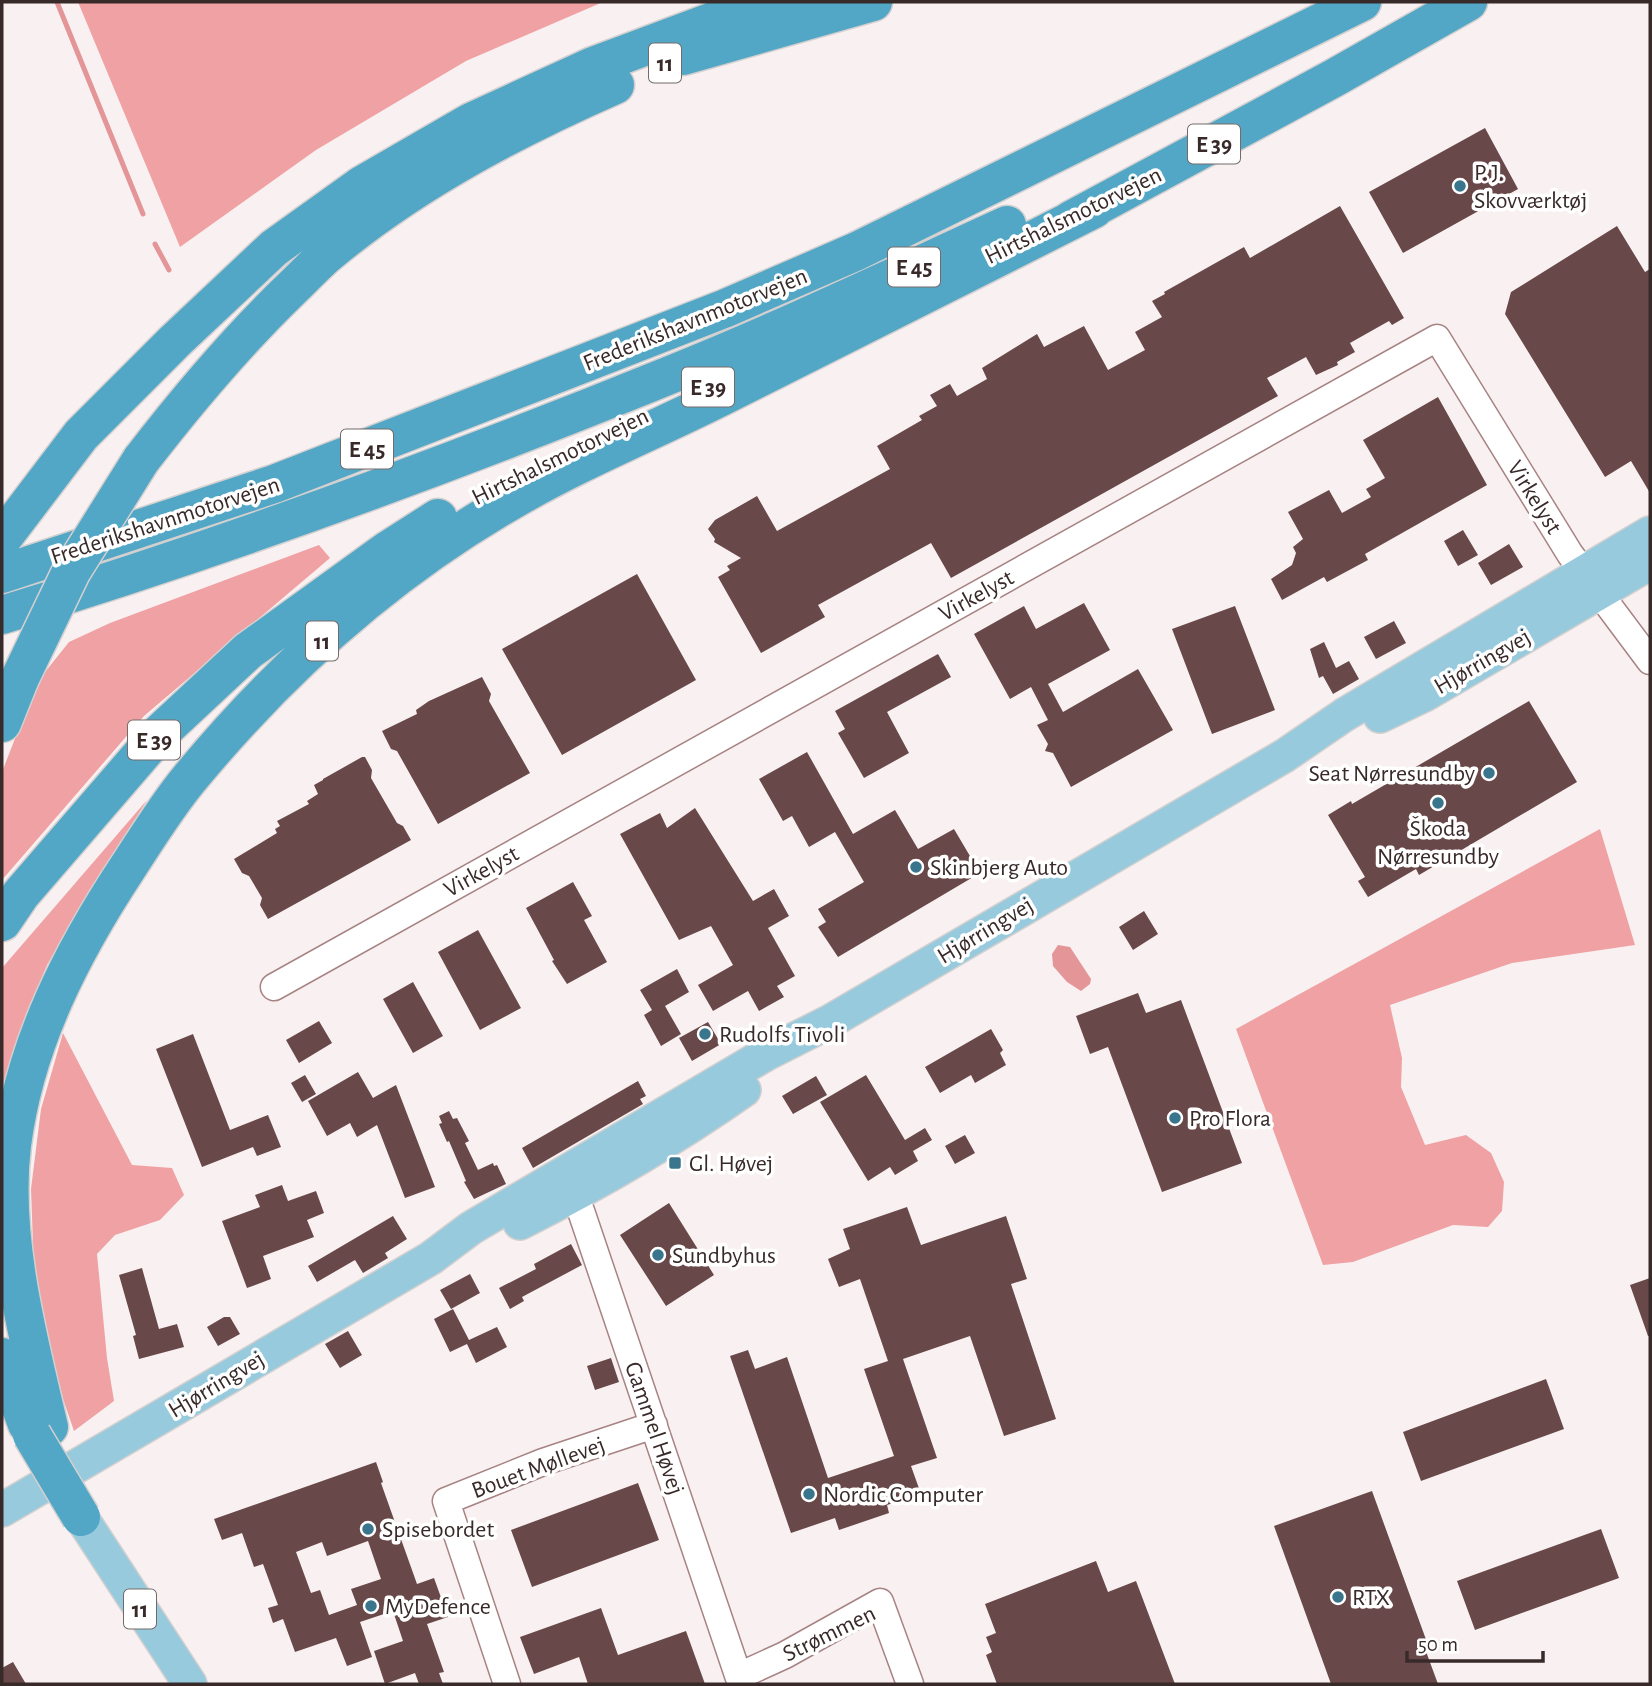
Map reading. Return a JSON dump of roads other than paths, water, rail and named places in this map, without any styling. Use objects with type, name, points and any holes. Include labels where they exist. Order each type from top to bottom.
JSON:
[{"type":"highway","points":[[2,539],[81,435],[175,341],[274,248],[362,185],[471,122],[593,66],[732,14],[784,2]]},
{"type":"highway","name":"11","points":[[2,723],[20,678],[71,572],[141,460],[215,368],[329,252],[410,191],[565,109],[674,59],[873,2]]},
{"type":"highway","name":"Frederikshavnmotorvejen","points":[[2,573],[274,484],[726,308],[857,251],[1362,2]]},
{"type":"highway","name":"E 45","points":[[1334,78],[1468,2]]},
{"type":"highway","name":"Frederikshavnmotorvejen","points":[[2,615],[118,580],[292,519],[672,374],[1334,78]]},
{"type":"highway","name":"Hirtshalsmotorvejen","points":[[2,922],[21,894],[160,733],[248,651],[388,550],[450,510],[504,480],[1094,209],[1334,78]]},
{"type":"highway","name":"11","points":[[40,1431],[10,1208],[12,1146],[26,1077],[53,998],[94,919],[186,782],[256,704],[354,612],[460,532],[513,499],[588,460],[688,413],[1094,209]]},
{"type":"highway","name":"11","points":[[2,1357],[85,1525]]},
{"type":"main road","name":"Hjørringvej","points":[[2,1510],[431,1258],[471,1228],[568,1185],[765,1054],[831,1021],[1284,756],[1426,694],[1591,583],[1650,533]]},
{"type":"main road","name":"Hjørringvej","points":[[1591,583],[1650,563]]},
{"type":"main road","name":"11","points":[[85,1525],[190,1684]]},
{"type":"street","name":"Virkelyst","points":[[274,987],[1437,338],[1570,554],[1591,583]]},
{"type":"street","points":[[1591,583],[1650,661]]},
{"type":"street","name":"Gammel Høvej","points":[[568,1185],[581,1210],[740,1680]]},
{"type":"street","name":"Bouet Møllevej","points":[[508,1684],[446,1501],[543,1462],[654,1425]]},
{"type":"street","name":"Strømmen","points":[[740,1680],[880,1602],[910,1684]]},
{"type":"waterway","points":[[57,2],[143,214]]},
{"type":"waterway","points":[[155,244],[169,270]]},
{"type":"place","name":"P. J. Skovværktøj","points":[[1460,186]]},
{"type":"place","name":"Seat Nørresundby","points":[[1489,773]]},
{"type":"place","name":"Škoda Nørresundby","points":[[1438,803]]},
{"type":"place","name":"Skinbjerg Auto","points":[[916,867]]},
{"type":"place","name":"Rudolfs Tivoli","points":[[705,1034]]},
{"type":"place","name":"Pro Flora","points":[[1175,1118]]},
{"type":"place","name":"Gl. Høvej","points":[[675,1163]]},
{"type":"place","name":"Sundbyhus","points":[[658,1255]]},
{"type":"place","name":"Nordic Computer","points":[[809,1494]]},
{"type":"place","name":"Spisebordet","points":[[368,1529]]},
{"type":"place","name":"RTX","points":[[1338,1597]]},
{"type":"place","name":"MyDefence","points":[[371,1606]]}]
